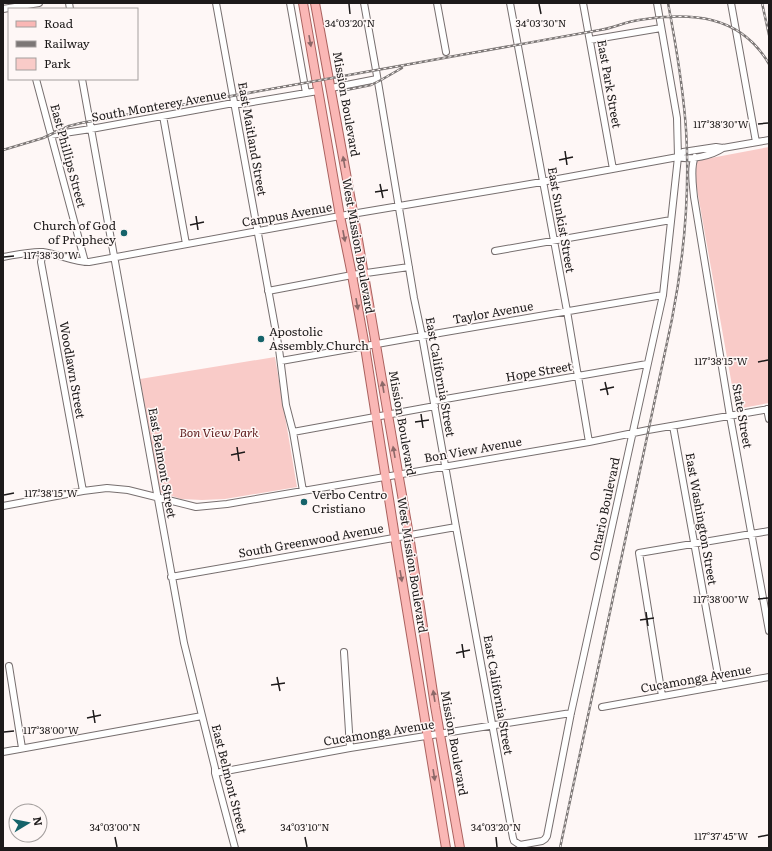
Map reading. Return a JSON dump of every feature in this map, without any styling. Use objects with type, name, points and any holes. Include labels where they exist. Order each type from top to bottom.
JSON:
[{"type":"main road","name":"West Mission Boulevard","points":[[303,3],[340,216],[352,275],[446,848]]},
{"type":"main road","name":"Mission Boulevard","points":[[316,3],[409,535],[440,735],[460,848]]},
{"type":"street","points":[[3,8],[39,3]]},
{"type":"street","name":"East Maitland Street","points":[[216,3],[281,362],[286,404],[293,432],[303,491]]},
{"type":"street","points":[[290,3],[306,93]]},
{"type":"street","name":"East California Street","points":[[364,3],[414,298],[492,726],[513,838],[514,841],[520,845]]},
{"type":"street","points":[[437,3],[446,52]]},
{"type":"street","name":"East Sunkist Street","points":[[510,3],[567,312],[589,442]]},
{"type":"street","name":"East Park Street","points":[[584,3],[612,169]]},
{"type":"street","name":"Ontario Boulevard","points":[[520,845],[545,839],[547,836],[571,713],[663,295],[678,157],[677,118],[657,3]]},
{"type":"street","points":[[730,3],[756,142]]},
{"type":"street","points":[[590,40],[661,28]]},
{"type":"street","points":[[331,88],[378,79]]},
{"type":"street","name":"East Phillips Street","points":[[36,80],[85,262]]},
{"type":"street","name":"East Belmont Street","points":[[82,80],[184,648],[235,848]]},
{"type":"street","name":"South Monterey Avenue","points":[[51,135],[91,130],[228,104],[240,104],[318,91]]},
{"type":"street","points":[[163,116],[186,244]]},
{"type":"street","name":"Campus Avenue","points":[[678,157],[683,152],[716,147],[723,148],[769,140]]},
{"type":"street","name":"Campus Avenue","points":[[3,257],[43,252],[85,262],[678,157],[695,157],[717,152],[723,148]]},
{"type":"street","name":"State Street","points":[[695,157],[693,160],[692,176],[694,197],[730,416],[769,631]]},
{"type":"street","points":[[495,251],[670,220]]},
{"type":"street","name":"Woodlawn Street","points":[[43,252],[41,262],[84,491]]},
{"type":"street","points":[[268,291],[352,275],[409,267]]},
{"type":"street","name":"Taylor Avenue","points":[[281,362],[422,336],[663,295]]},
{"type":"street","name":"Hope Street","points":[[293,432],[376,418],[434,403],[647,364]]},
{"type":"street","points":[[768,409],[769,419]]},
{"type":"street","name":"Bon View Avenue","points":[[3,506],[107,488],[128,490],[196,507],[227,504],[589,442],[768,409]]},
{"type":"street","name":"East Washington Street","points":[[673,426],[720,686]]},
{"type":"street","name":"South Greenwood Avenue","points":[[171,576],[456,527]]},
{"type":"street","points":[[662,696],[639,553],[769,531]]},
{"type":"street","points":[[344,652],[350,748]]},
{"type":"street","points":[[9,666],[22,748]]},
{"type":"street","name":"Cucamonga Avenue","points":[[602,707],[769,677]]},
{"type":"street","name":"Cucamonga Avenue","points":[[215,773],[350,748],[428,737],[571,713]]},
{"type":"street","points":[[3,752],[202,716]]},
{"type":"green space","points":[[769,147],[769,403],[737,409],[695,178],[695,161]]},
{"type":"green space","name":"Bon View Park","points":[[275,357],[297,487],[225,499],[202,500],[181,499],[160,492],[140,379]]},
{"type":"railway","points":[[560,848],[672,319],[683,249],[687,177],[686,129],[679,66],[668,3]]},
{"type":"railway","points":[[762,3],[769,35]]},
{"type":"railway","points":[[3,150],[43,138],[69,126],[81,123],[600,30],[634,21],[658,18],[677,16],[695,17],[712,20],[729,26],[744,35],[757,47],[769,64]]},
{"type":"railway","points":[[341,91],[371,85],[402,68]]},
{"type":"place","name":"Church of God of Prophecy","points":[[124,233]]},
{"type":"place","name":"Apostolic Assembly Church","points":[[261,339]]},
{"type":"place","name":"Verbo Centro Cristiano","points":[[304,502]]}]
